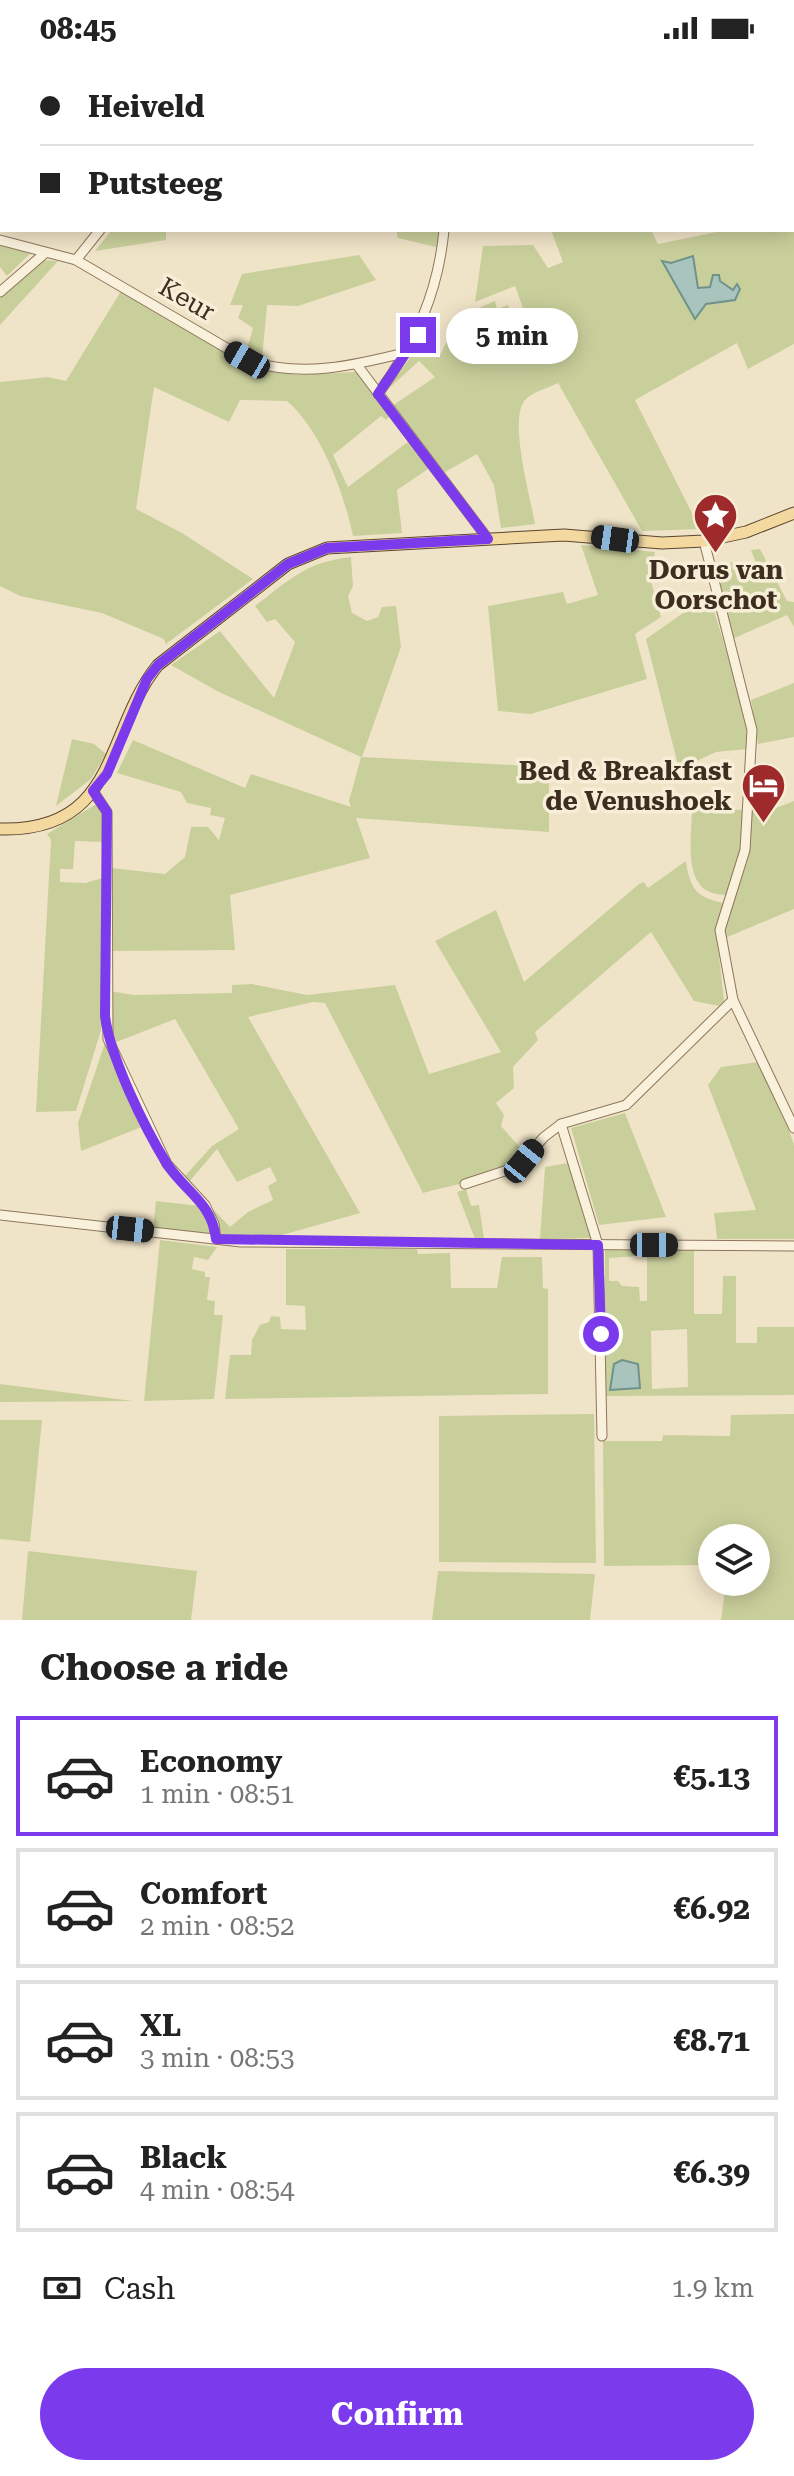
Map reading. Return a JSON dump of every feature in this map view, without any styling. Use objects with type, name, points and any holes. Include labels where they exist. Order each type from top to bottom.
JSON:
[{"type":"main road","points":[[0,829],[49,821],[93,791],[107,774],[147,679],[158,665],[288,564],[327,548],[564,535],[662,543],[704,541],[794,513]]},
{"type":"street","points":[[76,260],[98,232]]},
{"type":"street","points":[[378,394],[408,352],[435,289],[444,232]]},
{"type":"street","name":"Keur","points":[[0,240],[76,260],[247,360],[288,369],[357,365],[408,352]]},
{"type":"street","points":[[0,292],[45,253]]},
{"type":"street","points":[[357,365],[488,539]]},
{"type":"street","points":[[704,541],[752,730],[745,850],[720,930],[733,1000],[794,1128]]},
{"type":"street","points":[[93,791],[107,812],[105,1016],[108,1039],[167,1164],[205,1205],[214,1224],[216,1239]]},
{"type":"street","points":[[465,1184],[517,1167],[544,1137],[561,1124],[626,1105],[733,1000]]},
{"type":"street","points":[[561,1124],[598,1245],[602,1436]]},
{"type":"street","points":[[0,1215],[216,1239],[794,1246]]},
{"type":"green space","points":[[110,232],[166,232],[166,240],[95,251]]},
{"type":"green space","points":[[396,232],[440,232],[440,248],[398,238]]},
{"type":"green space","points":[[552,232],[652,232],[658,244],[716,232],[794,232],[794,344],[748,369],[737,343],[635,400],[700,529],[642,531],[558,383],[528,397],[520,410],[520,441],[535,524],[501,528],[494,485],[477,454],[445,472],[392,406],[435,377],[419,361],[387,390],[423,339],[432,349],[426,355],[439,357],[453,329],[476,320],[474,310],[495,301],[497,309],[508,305],[510,312],[504,315],[518,347],[535,341],[515,286],[475,302],[483,246],[533,245],[548,268],[563,262]]},
{"type":"green space","points":[[0,241],[34,250],[7,276],[0,267]]},
{"type":"green space","points":[[359,255],[376,280],[298,306],[267,305],[262,359],[246,352],[253,328],[238,318],[243,305],[230,305],[242,274]]},
{"type":"green space","points":[[41,260],[58,261],[0,325],[0,298]]},
{"type":"green space","points":[[121,291],[266,371],[298,375],[356,372],[390,416],[386,420],[381,416],[333,455],[348,487],[409,441],[431,467],[397,490],[402,533],[353,536],[329,463],[310,428],[287,401],[240,400],[229,422],[154,387],[136,509],[182,533],[253,579],[166,644],[164,639],[102,613],[20,596],[0,586],[0,382],[48,377],[66,381]]},
{"type":"green space","points":[[581,545],[655,552],[650,578],[661,617],[635,634],[647,679],[531,714],[498,711],[488,606],[563,592],[567,604],[598,595]]},
{"type":"green space","points":[[760,549],[787,601],[794,602],[794,627],[787,615],[732,639],[712,573],[732,562],[738,575],[759,570],[751,550]]},
{"type":"green space","points":[[351,557],[353,586],[348,596],[352,613],[367,621],[378,617],[382,607],[396,606],[401,647],[362,757],[549,767],[549,832],[356,818],[370,858],[230,895],[235,950],[111,951],[112,868],[165,874],[185,857],[191,827],[208,827],[219,840],[225,818],[210,815],[211,808],[187,803],[181,792],[117,773],[133,740],[245,788],[251,774],[351,807],[349,801],[361,757],[217,691],[171,665],[220,631],[274,698],[295,642],[275,619],[267,622],[255,606],[288,580],[310,568]]},
{"type":"green space","points":[[709,595],[745,711],[748,749],[716,752],[679,769],[646,639]]},
{"type":"green space","points":[[794,683],[794,737],[758,744],[751,700]]},
{"type":"green space","points":[[72,739],[94,744],[106,754],[91,779],[56,806]]},
{"type":"green space","points":[[794,801],[794,909],[725,938],[724,927],[748,860],[752,808],[776,808]]},
{"type":"green space","points":[[98,803],[102,805],[104,842],[75,841],[73,869],[60,869],[60,882],[85,883],[103,878],[102,1027],[76,1111],[36,1112],[51,840],[47,834]]},
{"type":"green space","points":[[692,807],[743,810],[741,851],[726,895],[711,893],[701,886],[695,876],[691,849]]},
{"type":"green space","points":[[686,861],[696,890],[706,898],[723,903],[717,938],[724,1001],[719,1006],[694,1001],[651,932],[535,1032],[538,1040],[513,1067],[514,1088],[496,1103],[504,1115],[501,1126],[525,1153],[505,1169],[478,1179],[423,1193],[325,1003],[313,1002],[248,1017],[360,1213],[275,1237],[222,1236],[212,1208],[230,1227],[248,1212],[273,1200],[268,1186],[277,1181],[270,1167],[237,1182],[217,1149],[189,1182],[184,1177],[212,1146],[239,1129],[175,1019],[114,1043],[110,991],[134,995],[232,993],[232,985],[252,984],[307,995],[395,985],[429,1074],[501,1052],[435,941],[496,910],[524,982],[639,884],[644,882],[648,888]]},
{"type":"green space","points":[[105,1043],[144,1126],[81,1151],[78,1123]]},
{"type":"green space","points":[[758,1062],[785,1118],[794,1145],[794,1239],[717,1239],[714,1213],[756,1210],[708,1085],[721,1067]]},
{"type":"green space","points":[[625,1113],[666,1217],[599,1225],[571,1128]]},
{"type":"green space","points":[[568,1163],[591,1238],[540,1239],[545,1167]]},
{"type":"green space","points":[[466,1189],[471,1206],[479,1205],[484,1239],[475,1239],[457,1192]]},
{"type":"green space","points":[[156,1201],[200,1206],[212,1235],[153,1228]]},
{"type":"green space","points":[[160,1240],[217,1247],[208,1260],[194,1257],[192,1269],[205,1272],[205,1277],[210,1277],[207,1300],[215,1301],[214,1315],[223,1315],[214,1399],[144,1401]]},
{"type":"green space","points":[[286,1249],[417,1249],[418,1254],[450,1253],[451,1288],[497,1288],[502,1257],[542,1257],[543,1288],[548,1289],[548,1394],[225,1399],[230,1355],[251,1355],[252,1340],[260,1325],[269,1322],[271,1316],[280,1317],[281,1329],[306,1330],[305,1306],[286,1305]]},
{"type":"green space","points":[[605,1250],[638,1250],[637,1256],[609,1258],[609,1281],[639,1287],[640,1301],[647,1301],[647,1250],[694,1250],[694,1314],[722,1314],[723,1276],[736,1276],[736,1343],[757,1343],[757,1327],[794,1327],[794,1395],[605,1396]],"holes":[[[687,1329],[688,1387],[652,1389],[651,1331]],[[622,1360],[640,1388],[610,1390],[614,1364]]]},
{"type":"green space","points":[[0,1384],[133,1401],[0,1402]]},
{"type":"green space","points":[[594,1414],[596,1563],[439,1562],[439,1416]]},
{"type":"green space","points":[[794,1414],[794,1620],[721,1620],[724,1596],[770,1596],[770,1524],[698,1524],[698,1565],[604,1566],[603,1441],[662,1441],[663,1435],[730,1436],[731,1415]]},
{"type":"green space","points":[[0,1420],[42,1420],[30,1542],[0,1539]]},
{"type":"green space","points":[[28,1551],[197,1571],[191,1620],[22,1620]]},
{"type":"green space","points":[[438,1571],[595,1574],[590,1620],[432,1620]]},
{"type":"water","points":[[693,256],[698,288],[710,287],[713,275],[719,275],[720,281],[733,290],[737,284],[740,289],[735,300],[706,304],[695,319],[662,261],[671,263]]},
{"type":"water","points":[[622,1360],[638,1364],[640,1388],[610,1390],[614,1364]]},
{"type":"place","name":"Dorus van Oorschot","points":[[716,554]]},
{"type":"place","name":"Bed & Breakfast de Venushoek","points":[[763,825]]},
{"type":"route","points":[[418,335],[378,394],[488,539],[327,548],[311,553],[288,564],[170,655],[147,679],[107,774],[93,791],[107,812],[105,1016],[108,1039],[167,1164],[205,1205],[214,1224],[216,1239],[241,1242],[598,1245],[601,1334]]}]
